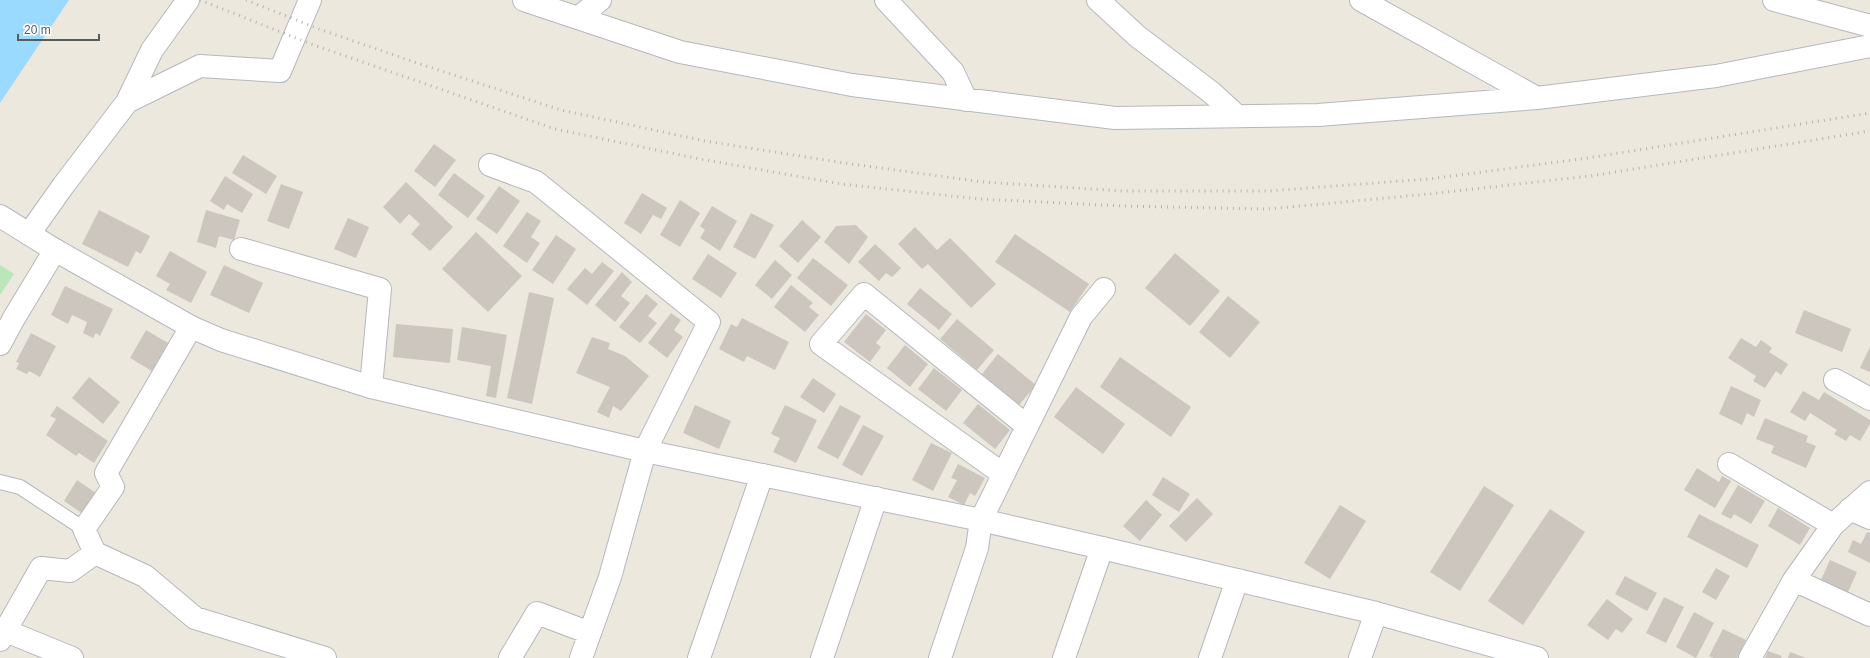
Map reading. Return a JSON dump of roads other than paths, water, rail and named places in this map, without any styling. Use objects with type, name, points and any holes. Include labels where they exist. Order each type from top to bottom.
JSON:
[{"type":"street","points":[[29,234],[63,186],[127,102],[152,50],[188,0]]},
{"type":"street","points":[[127,102],[200,66],[280,71],[310,0]]},
{"type":"street","points":[[524,0],[680,52],[852,85],[1114,118],[1236,115],[1318,115],[1537,98],[1716,76],[1870,46]]},
{"type":"street","points":[[578,18],[600,0]]},
{"type":"street","points":[[886,0],[953,72],[966,100]]},
{"type":"street","points":[[1098,0],[1137,36],[1212,93],[1236,115]]},
{"type":"street","points":[[1361,0],[1537,98]]},
{"type":"street","points":[[1774,0],[1870,26]]},
{"type":"street","points":[[490,165],[536,182],[709,322],[645,451],[610,578],[581,658]]},
{"type":"street","points":[[5,219],[55,250],[191,327],[221,340],[371,387],[645,451],[981,520],[1102,548],[1376,613],[1538,658]]},
{"type":"street","points":[[241,249],[380,289],[371,387]]},
{"type":"street","points":[[0,344],[55,250]]},
{"type":"street","points":[[940,658],[977,548],[981,520],[1081,317],[1104,289]]},
{"type":"street","points":[[1003,474],[821,344],[864,294],[1027,426]]},
{"type":"street","points":[[191,327],[106,473],[113,488],[84,529],[95,553],[146,576],[195,618],[325,658]]},
{"type":"street","points":[[1835,380],[1870,399]]},
{"type":"street","points":[[1729,464],[1833,525]]},
{"type":"street","points":[[699,658],[762,475]]},
{"type":"street","points":[[1750,658],[1794,580],[1833,525],[1870,492]]},
{"type":"street","points":[[822,658],[876,498]]},
{"type":"street","points":[[1850,509],[1870,518]]},
{"type":"street","points":[[1064,658],[1102,548]]},
{"type":"street","points":[[72,658],[3,636],[41,568],[70,571],[95,553]]},
{"type":"street","points":[[1210,658],[1237,580]]},
{"type":"street","points":[[1794,580],[1870,615]]},
{"type":"street","points":[[1360,658],[1376,613]]},
{"type":"street","points":[[510,658],[537,614],[590,633]]},
{"type":"lane","points":[[0,482],[20,487],[84,529]]},
{"type":"water","points":[[0,0],[69,0],[0,103]]},
{"type":"railway","points":[[200,0],[311,44],[555,129],[700,159],[841,184],[980,199],[1123,206],[1268,209],[1429,194],[1590,176],[1870,131]]},
{"type":"railway","points":[[246,0],[319,29],[561,110],[705,141],[844,163],[983,182],[1123,191],[1267,191],[1429,179],[1588,158],[1870,113]]}]
